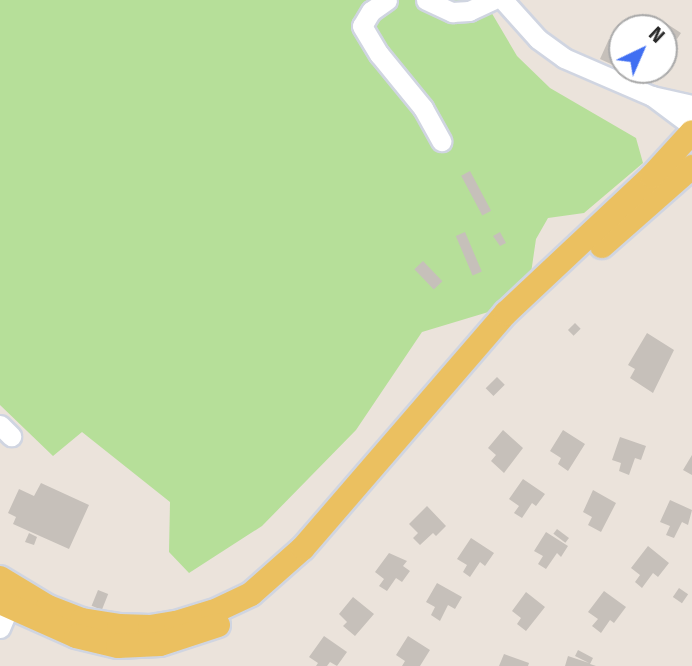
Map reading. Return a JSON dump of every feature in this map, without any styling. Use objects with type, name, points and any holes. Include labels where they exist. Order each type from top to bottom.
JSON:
[{"type":"main road","points":[[6,601],[48,607],[82,620],[150,627],[213,612],[251,594],[303,548],[506,313],[652,176],[692,129]]},
{"type":"main road","points":[[6,601],[76,636],[118,646],[183,639],[243,615],[275,597],[361,507],[513,328],[692,167]]},
{"type":"street","points":[[387,0],[371,10],[362,26],[379,54],[423,108],[441,141]]},
{"type":"street","points":[[426,0],[452,12],[469,11],[493,0]]},
{"type":"street","points":[[503,0],[538,39],[565,58],[652,96],[692,105]]},
{"type":"street","points":[[652,96],[692,129]]},
{"type":"green space","points":[[0,0],[484,0],[517,56],[550,88],[636,138],[643,163],[584,213],[548,218],[536,239],[530,280],[495,310],[422,332],[356,430],[262,526],[189,573],[169,552],[170,502],[82,432],[53,456],[0,405]]},
{"type":"building","points":[[608,41],[608,63],[600,59]]},
{"type":"building","points":[[470,171],[491,211],[482,215],[461,176]]},
{"type":"building","points":[[465,232],[482,272],[473,275],[456,236]]},
{"type":"building","points":[[500,232],[506,243],[500,246],[493,236]]},
{"type":"building","points":[[423,261],[442,281],[434,289],[414,269]]},
{"type":"building","points":[[575,323],[581,329],[574,336],[568,330]]},
{"type":"building","points":[[647,333],[674,350],[653,393],[630,378],[635,369],[628,365]]},
{"type":"building","points":[[497,377],[505,385],[493,396],[486,388]]},
{"type":"building","points":[[503,430],[523,448],[504,473],[491,461],[496,455],[488,448]]},
{"type":"building","points":[[563,430],[585,444],[568,471],[558,464],[561,458],[550,451]]},
{"type":"building","points":[[620,437],[646,446],[641,460],[635,458],[629,475],[619,471],[621,463],[612,460]]},
{"type":"building","points":[[692,455],[692,475],[683,470]]},
{"type":"building","points":[[523,479],[545,494],[536,506],[532,503],[522,518],[514,513],[519,506],[509,499]]},
{"type":"building","points":[[41,483],[89,505],[69,549],[13,524],[16,517],[8,513],[19,489],[34,496]]},
{"type":"building","points":[[593,490],[616,503],[601,532],[588,525],[592,517],[583,512]]},
{"type":"building","points":[[670,500],[692,510],[688,525],[682,522],[674,538],[666,535],[670,526],[660,522]]},
{"type":"building","points":[[427,506],[446,526],[436,536],[433,533],[420,545],[413,538],[418,533],[409,524]]},
{"type":"building","points":[[557,529],[569,538],[565,543],[553,534]]},
{"type":"building","points":[[546,532],[568,546],[561,557],[557,553],[546,569],[538,564],[543,556],[534,551]]},
{"type":"building","points":[[29,533],[37,537],[34,545],[25,542]]},
{"type":"building","points":[[471,538],[494,553],[485,566],[480,562],[470,577],[463,572],[467,565],[457,559]]},
{"type":"building","points":[[648,546],[669,563],[658,577],[653,573],[642,588],[635,582],[640,575],[631,568]]},
{"type":"building","points":[[389,553],[407,561],[403,566],[410,571],[402,582],[396,578],[387,591],[379,586],[384,579],[375,572]]},
{"type":"building","points":[[437,583],[462,597],[455,609],[448,605],[440,621],[431,615],[435,607],[426,602]]},
{"type":"building","points":[[679,588],[688,594],[682,603],[673,597]]},
{"type":"building","points":[[98,590],[108,594],[102,610],[92,606]]},
{"type":"building","points":[[604,591],[626,607],[614,623],[610,620],[601,633],[592,626],[598,619],[588,612]]},
{"type":"building","points":[[526,592],[545,607],[526,631],[517,624],[521,618],[512,611]]},
{"type":"building","points":[[353,597],[374,614],[355,636],[343,626],[347,622],[339,614]]},
{"type":"building","points":[[324,636],[347,652],[337,666],[330,662],[327,666],[316,666],[318,663],[309,657]]},
{"type":"building","points":[[408,636],[430,650],[420,666],[402,666],[405,661],[396,655]]},
{"type":"building","points":[[578,650],[593,658],[590,664],[596,666],[565,666],[568,656],[589,663],[575,656]]},
{"type":"building","points":[[504,654],[529,663],[528,666],[499,666]]}]
